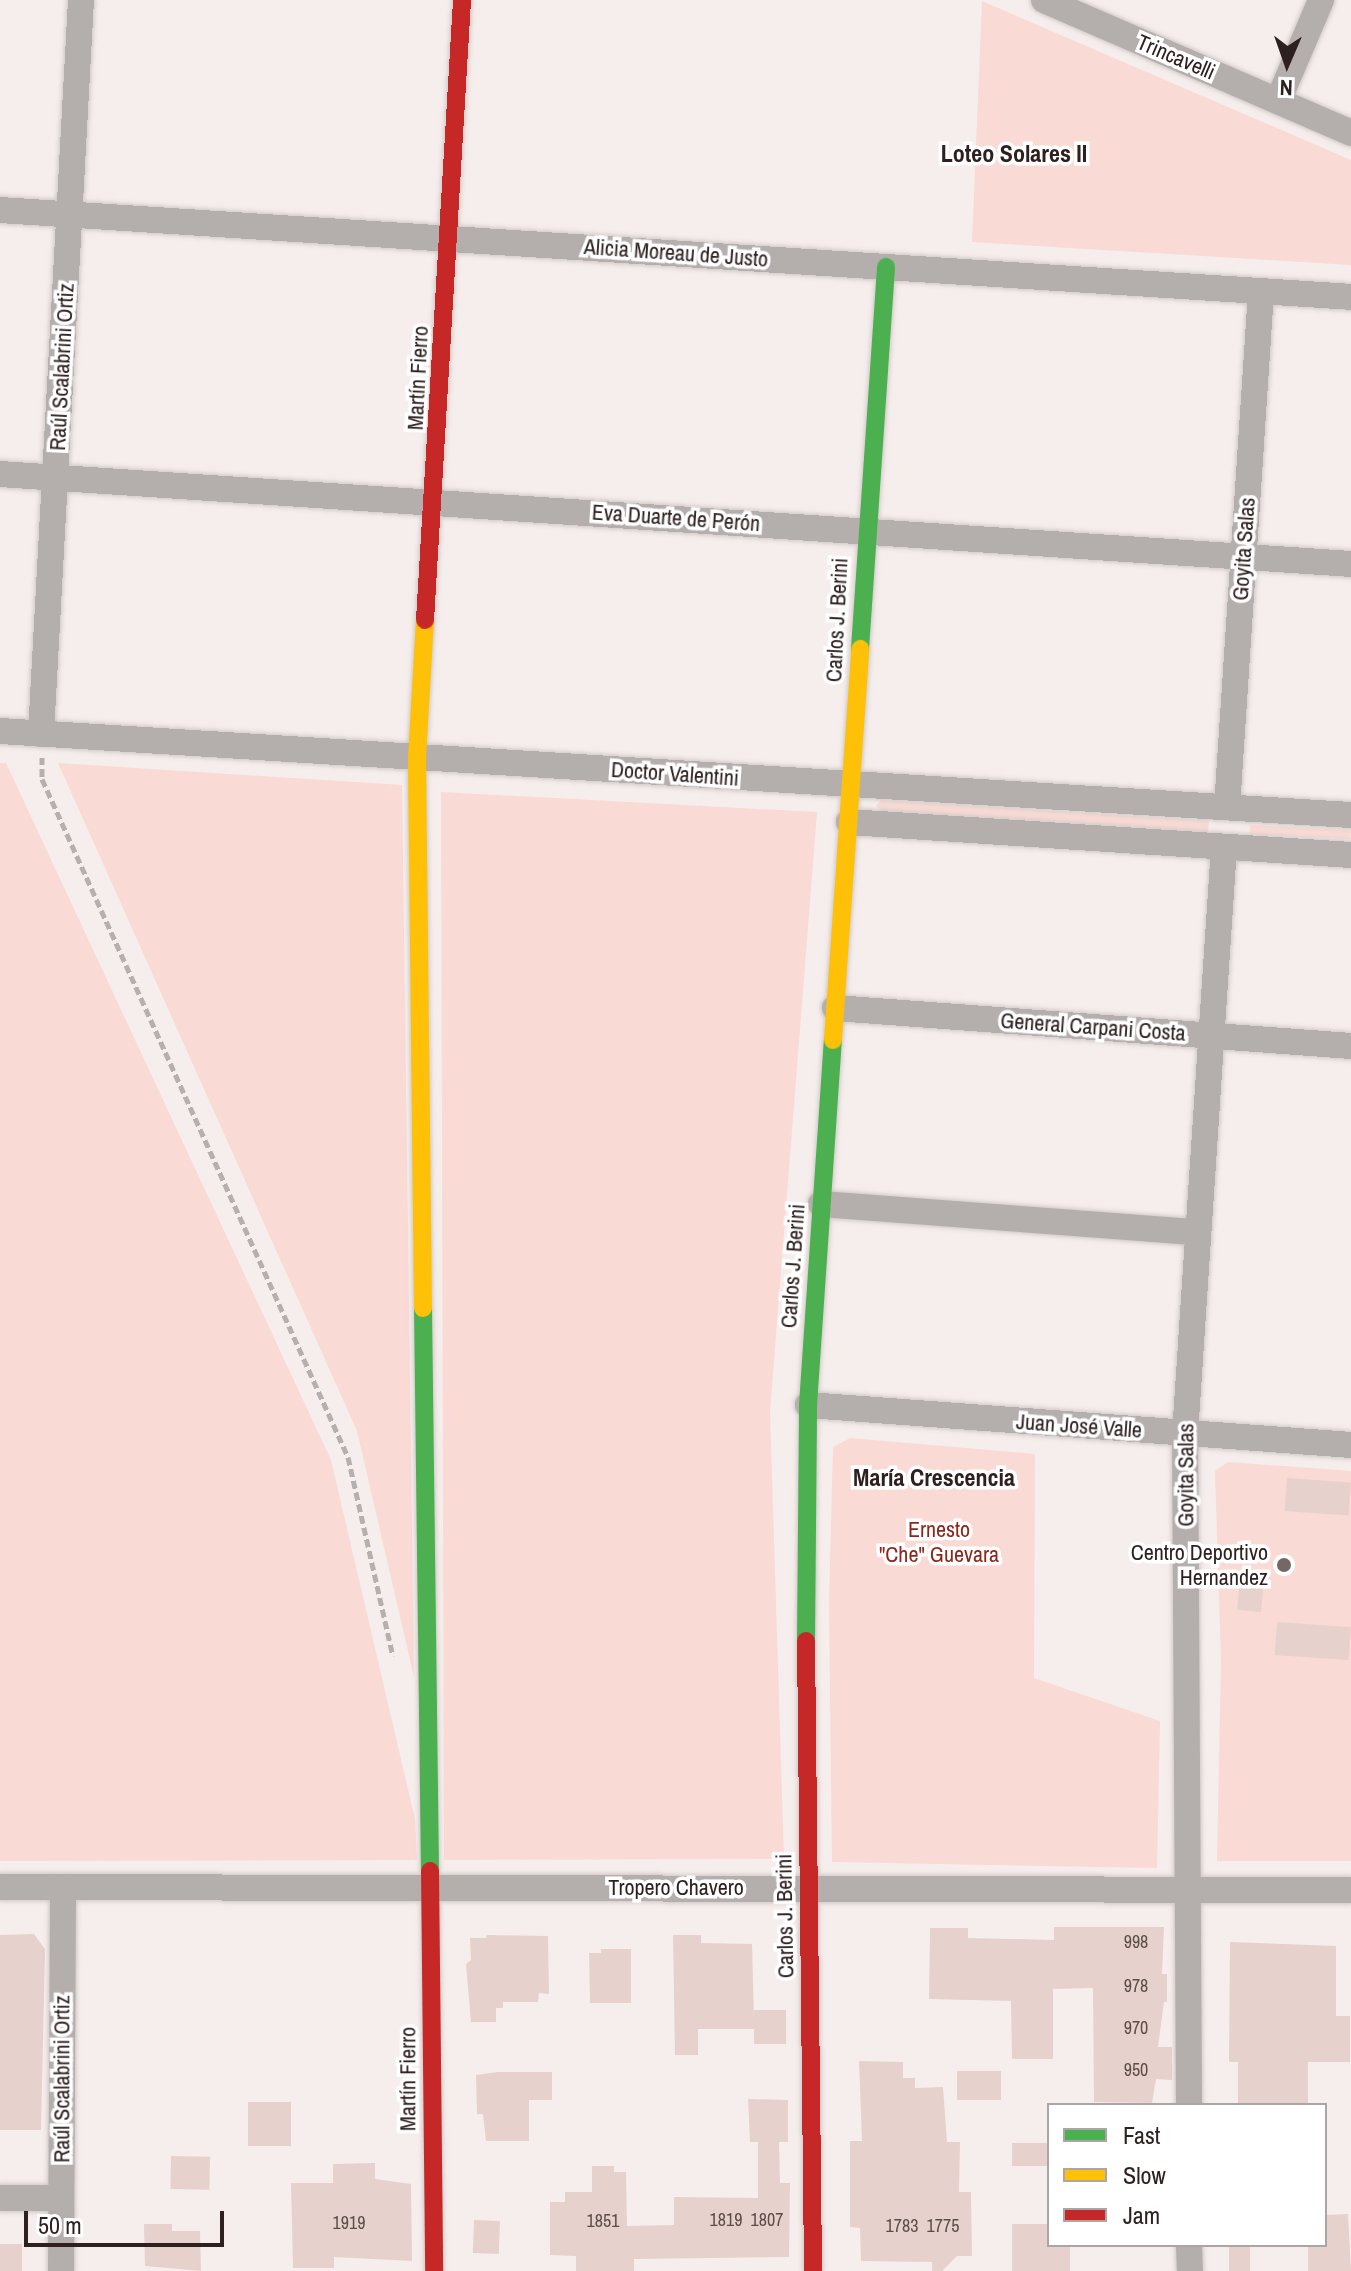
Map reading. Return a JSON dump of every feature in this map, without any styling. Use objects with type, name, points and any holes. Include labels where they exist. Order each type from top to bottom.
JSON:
[{"type":"street","name":"Raúl Scalabrini Ortiz","points":[[41,734],[81,0]]},
{"type":"street","name":"Martín Fierro","points":[[434,2271],[417,758],[451,238],[462,0]]},
{"type":"street","name":"Trincavelli","points":[[1044,0],[1351,133]]},
{"type":"street","points":[[1278,101],[1321,0]]},
{"type":"street","name":"Alicia Moreau de Justo","points":[[0,210],[1351,297]]},
{"type":"street","name":"Carlos J. Berini","points":[[813,2271],[805,1702],[808,1405],[886,267]]},
{"type":"street","name":"Goyita Salas","points":[[1227,807],[1261,292]]},
{"type":"street","name":"Eva Duarte de Perón","points":[[0,474],[1351,564]]},
{"type":"street","name":"Doctor Valentini","points":[[0,731],[1351,815]]},
{"type":"street","points":[[849,822],[1351,855]]},
{"type":"street","name":"Goyita Salas","points":[[1189,2103],[1185,1434],[1224,847]]},
{"type":"street","name":"General Carpani Costa","points":[[835,1008],[1351,1046]]},
{"type":"street","points":[[821,1204],[1197,1232]]},
{"type":"street","name":"Juan José Valle","points":[[808,1405],[1351,1445]]},
{"type":"street","name":"Tropero Chavero","points":[[0,1887],[1351,1890]]},
{"type":"street","name":"Raúl Scalabrini Ortiz","points":[[61,2271],[63,1887]]},
{"type":"street","points":[[0,2198],[61,2198]]},
{"type":"street","points":[[1189,2247],[1190,2271]]},
{"type":"path","points":[[41,734],[42,779],[348,1457],[396,1669]]},
{"type":"green space","points":[[982,1],[1351,160],[1351,265],[972,242]]},
{"type":"green space","points":[[0,763],[6,763],[331,1460],[415,1819],[417,1860],[0,1861]]},
{"type":"green space","points":[[58,763],[402,785],[414,1677],[357,1431]]},
{"type":"green space","points":[[441,792],[817,812],[770,1412],[784,1859],[444,1860]]},
{"type":"green space","points":[[881,800],[1209,821],[1208,832],[883,811],[876,806]]},
{"type":"green space","points":[[1250,825],[1351,830],[1350,839],[1250,834]]},
{"type":"green space","name":"Ernesto \"Che\" Guevara","points":[[850,1438],[1035,1454],[1034,1678],[1160,1721],[1157,1868],[832,1862],[829,1604],[833,1447]]},
{"type":"green space","points":[[1228,1462],[1351,1471],[1351,1861],[1217,1861],[1221,1660],[1215,1471]]},
{"type":"building","points":[[1287,1478],[1351,1482],[1349,1515],[1285,1511]]},
{"type":"building","points":[[1240,1577],[1264,1579],[1261,1612],[1237,1610]]},
{"type":"building","points":[[1277,1622],[1351,1627],[1349,1660],[1275,1655]]},
{"type":"building","points":[[1054,1927],[1164,1927],[1162,1974],[1167,1974],[1167,2002],[1164,2002],[1158,2047],[1172,2047],[1172,2080],[1156,2079],[1152,2103],[1094,2102],[1093,1988],[1053,1989],[1053,2059],[1012,2059],[1011,2001],[929,1999],[930,1928],[968,1928],[968,1938],[1054,1940]]},
{"type":"building","points":[[34,1934],[45,1949],[41,2130],[0,2130],[0,1935]]},
{"type":"building","points":[[487,1935],[548,1936],[549,1994],[539,1993],[538,2002],[503,2002],[503,2008],[496,2008],[496,2022],[471,2022],[466,1964],[471,1960],[470,1938],[486,1938]]},
{"type":"building","points":[[673,1935],[701,1935],[701,1943],[752,1944],[754,2020],[754,2010],[786,2010],[786,2044],[754,2044],[754,2029],[698,2029],[698,2055],[675,2055]]},
{"type":"building","points":[[1230,1942],[1336,1946],[1336,2016],[1350,2016],[1350,2062],[1308,2062],[1308,2103],[1238,2103],[1238,2062],[1229,2062]]},
{"type":"building","points":[[601,1949],[631,1949],[631,2003],[590,2003],[589,1953],[601,1953]]},
{"type":"building","points":[[859,2061],[903,2062],[903,2078],[915,2078],[915,2088],[943,2087],[947,2142],[960,2142],[959,2192],[971,2192],[972,2256],[957,2256],[942,2271],[932,2271],[932,2262],[861,2261],[860,2228],[850,2227],[850,2141],[862,2141]]},
{"type":"building","points":[[957,2071],[1001,2071],[1001,2100],[957,2100]]},
{"type":"building","points":[[552,2072],[552,2100],[529,2100],[529,2141],[486,2141],[483,2114],[477,2114],[476,2075]]},
{"type":"building","points":[[748,2099],[788,2100],[788,2142],[779,2142],[780,2183],[790,2183],[789,2257],[634,2259],[634,2271],[576,2271],[576,2256],[550,2255],[550,2202],[565,2202],[565,2192],[592,2192],[592,2166],[614,2166],[614,2172],[626,2172],[627,2226],[674,2225],[674,2197],[758,2198],[758,2142],[750,2142]]},
{"type":"building","points":[[248,2102],[291,2102],[291,2146],[248,2146]]},
{"type":"building","points":[[1012,2143],[1047,2143],[1047,2166],[1012,2166]]},
{"type":"building","points":[[171,2156],[210,2157],[209,2190],[170,2189]]},
{"type":"building","points":[[375,2163],[375,2179],[411,2184],[412,2261],[334,2257],[334,2268],[293,2268],[291,2183],[333,2183],[333,2164]]},
{"type":"building","points":[[1348,2214],[1351,2271],[1308,2271],[1308,2247],[1327,2247],[1327,2215]]},
{"type":"building","points":[[474,2220],[500,2221],[499,2254],[473,2253]]},
{"type":"building","points":[[144,2224],[172,2224],[172,2231],[200,2231],[201,2271],[145,2266]]},
{"type":"building","points":[[1012,2224],[1047,2224],[1047,2247],[1070,2247],[1070,2271],[1012,2271]]},
{"type":"building","points":[[0,2244],[22,2244],[22,2271],[0,2271]]},
{"type":"building","points":[[1229,2247],[1250,2247],[1250,2271],[1229,2271]]},
{"type":"traffic: fast","points":[[860,649],[886,267]]},
{"type":"traffic: fast","points":[[806,1641],[808,1405],[833,1040]]},
{"type":"traffic: fast","points":[[423,1308],[430,1871]]},
{"type":"traffic: slow","points":[[423,1308],[417,758],[425,620]]},
{"type":"traffic: slow","points":[[833,1040],[860,649]]},
{"type":"traffic: jam","points":[[425,620],[462,0]]},
{"type":"traffic: jam","points":[[806,1641],[813,2271]]},
{"type":"traffic: jam","points":[[430,1871],[434,2271]]},
{"type":"place","name":"Centro Deportivo Hernandez","points":[[1284,1565]]},
{"type":"district","name":"Loteo Solares II","points":[[1014,154]]},
{"type":"district","name":"María Crescencia","points":[[934,1478]]}]
